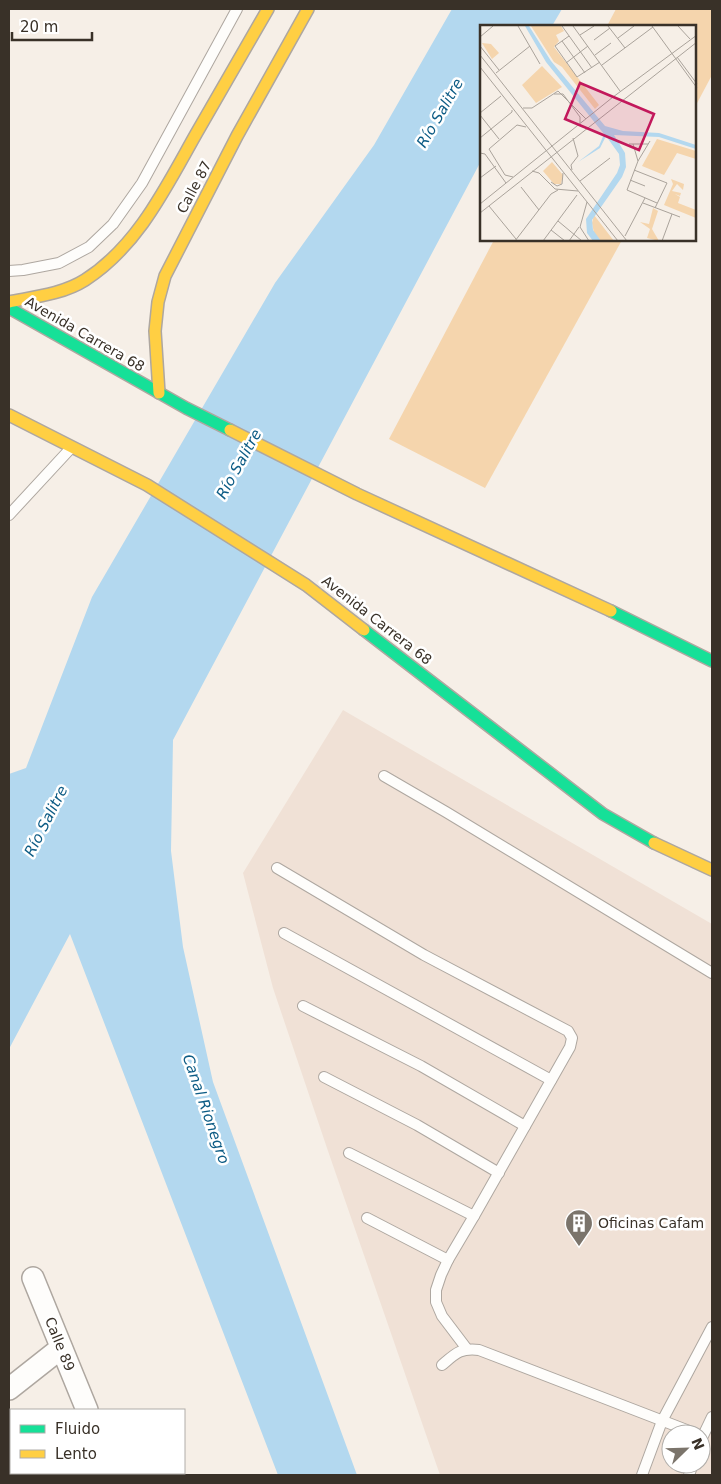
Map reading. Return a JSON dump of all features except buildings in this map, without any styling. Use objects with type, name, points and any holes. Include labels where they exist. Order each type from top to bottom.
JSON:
[{"type":"main road","name":"Calle 87","points":[[9,302],[61,290],[84,281],[106,264],[130,240],[159,198],[268,9]]},
{"type":"main road","name":"Calle 87","points":[[160,393],[155,331],[158,302],[165,276],[237,136],[308,9]]},
{"type":"main road","name":"Avenida Carrera 68","points":[[9,308],[186,408],[357,494],[579,595],[712,661]]},
{"type":"main road","name":"Avenida Carrera 68","points":[[9,415],[147,485],[306,585],[604,814],[655,843],[712,870]]},
{"type":"street","name":"Calle 89","points":[[32,1278],[87,1409]]},
{"type":"street","points":[[9,1388],[61,1348]]},
{"type":"lane","points":[[9,271],[59,263],[89,247],[113,224],[142,183],[237,9]]},
{"type":"lane","points":[[9,515],[72,447]]},
{"type":"lane","points":[[384,776],[712,973]]},
{"type":"lane","points":[[277,868],[424,955],[568,1031],[572,1038],[570,1047],[448,1260],[436,1290],[436,1302],[442,1316],[467,1349]]},
{"type":"lane","points":[[284,933],[551,1080]]},
{"type":"lane","points":[[303,1006],[421,1066],[525,1126]]},
{"type":"lane","points":[[324,1078],[417,1125],[498,1173]]},
{"type":"lane","points":[[348,1153],[474,1216]]},
{"type":"lane","points":[[367,1218],[448,1260]]},
{"type":"lane","points":[[642,1475],[662,1421],[712,1327]]},
{"type":"lane","points":[[442,1365],[454,1354],[467,1349],[479,1350],[670,1424]]},
{"type":"shaded area","points":[[616,9],[712,9],[712,75],[696,105],[696,25],[608,25]]},
{"type":"shaded area","points":[[493,241],[621,241],[485,488],[389,439]]},
{"type":"shaded area","points":[[343,710],[712,924],[712,1475],[440,1475],[273,988],[243,873]]},
{"type":"water","points":[[452,9],[562,9],[553,25],[480,25],[480,163],[173,740],[171,851],[183,947],[213,1082],[357,1475],[278,1475],[70,934],[9,1049],[9,774],[26,768],[92,597],[275,283],[374,145]]},
{"type":"traffic: fast","points":[[9,308],[186,408],[230,430]]},
{"type":"traffic: fast","points":[[611,611],[712,661]]},
{"type":"traffic: fast","points":[[364,630],[603,814],[654,843]]},
{"type":"traffic: slow","points":[[9,302],[48,294],[76,285],[104,266],[136,233],[162,195],[268,9]]},
{"type":"traffic: slow","points":[[159,393],[155,331],[158,302],[165,276],[237,136],[308,9]]},
{"type":"traffic: slow","points":[[9,415],[147,485],[306,585],[364,630]]},
{"type":"traffic: slow","points":[[230,430],[357,494],[611,611]]},
{"type":"traffic: slow","points":[[654,843],[712,870]]},
{"type":"place","name":"Oficinas Cafam","points":[[579,1247]]},
{"type":"water label","name":"Río Salitre","points":[[440,113]]},
{"type":"water label","name":"Río Salitre","points":[[239,464]]},
{"type":"water label","name":"Río Salitre","points":[[46,821]]},
{"type":"water label","name":"Canal Rionegro","points":[[206,1109]]}]
